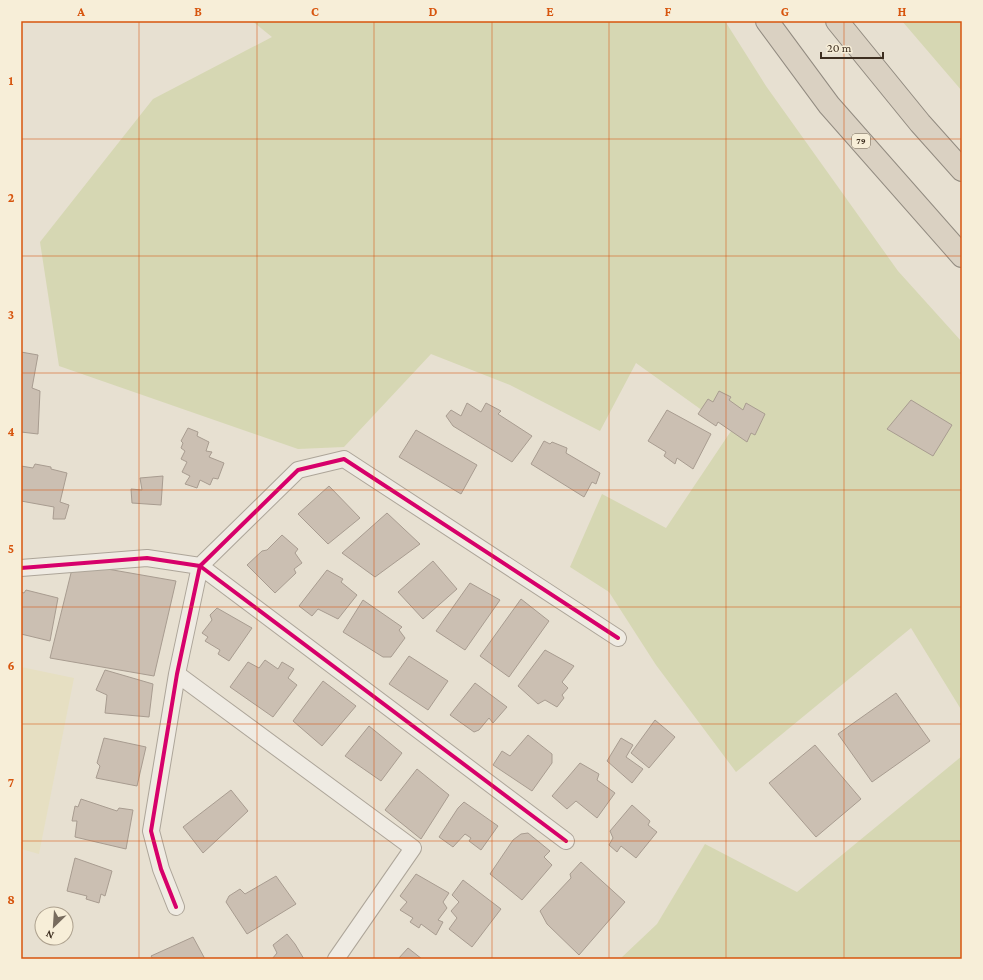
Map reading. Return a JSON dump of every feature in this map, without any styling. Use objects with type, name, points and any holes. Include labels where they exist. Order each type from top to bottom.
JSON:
[{"type":"highway","name":"79","points":[[767,21],[829,105],[962,256]]},
{"type":"highway","points":[[837,21],[920,123],[962,170]]},
{"type":"street","points":[[176,907],[161,869],[151,831],[177,674],[200,566],[298,470],[344,459],[618,638]]},
{"type":"street","points":[[21,568],[147,558],[200,566],[566,841]]},
{"type":"street","points":[[177,674],[413,848],[336,959]]},
{"type":"shaded area","points":[[21,667],[74,678],[39,854],[21,849]]},
{"type":"green space","points":[[252,21],[725,21],[766,86],[898,271],[962,342],[962,711],[911,628],[736,772],[656,665],[609,592],[570,567],[602,494],[666,528],[731,431],[636,363],[600,431],[510,385],[431,354],[344,447],[298,449],[59,366],[40,242],[153,99],[272,37]]},
{"type":"green space","points":[[902,21],[962,21],[962,91]]},
{"type":"green space","points":[[962,756],[962,959],[620,959],[657,924],[705,844],[797,892]]},
{"type":"building","points":[[21,352],[38,355],[32,388],[40,391],[38,434],[21,432]]},
{"type":"building","points":[[719,391],[731,397],[729,400],[743,410],[746,403],[765,414],[755,435],[751,433],[747,442],[718,422],[716,426],[698,414],[708,399],[713,402]]},
{"type":"building","points":[[911,400],[952,425],[933,456],[887,429]]},
{"type":"building","points":[[467,403],[481,412],[486,403],[501,411],[498,414],[532,436],[512,462],[453,426],[446,416],[451,410],[461,416]]},
{"type":"building","points":[[667,410],[711,434],[693,469],[677,458],[675,464],[664,456],[666,452],[648,441]]},
{"type":"building","points":[[188,428],[198,432],[197,436],[209,442],[206,451],[212,452],[209,457],[224,463],[218,479],[213,478],[210,485],[200,480],[197,488],[185,484],[190,476],[182,472],[187,462],[181,459],[185,451],[181,448],[183,443],[181,441]]},
{"type":"building","points":[[416,430],[477,465],[461,494],[399,457]]},
{"type":"building","points":[[544,441],[550,444],[552,442],[567,448],[566,453],[600,473],[596,484],[592,482],[584,497],[531,464]]},
{"type":"building","points":[[35,464],[51,467],[51,469],[67,473],[60,502],[69,505],[65,519],[53,519],[54,507],[21,501],[21,466],[33,468]]},
{"type":"building","points":[[163,476],[161,505],[132,503],[131,489],[142,490],[140,478]]},
{"type":"building","points":[[329,486],[360,518],[328,544],[298,514]]},
{"type":"building","points":[[387,513],[420,544],[375,577],[342,553]]},
{"type":"building","points":[[282,535],[298,549],[295,553],[302,563],[294,569],[296,573],[275,593],[247,565],[262,551],[267,550]]},
{"type":"building","points":[[433,561],[457,589],[423,619],[398,592]]},
{"type":"building","points":[[90,566],[176,581],[154,676],[50,658],[72,569]]},
{"type":"building","points":[[327,570],[343,579],[341,582],[357,595],[338,619],[318,609],[312,616],[299,606]]},
{"type":"building","points":[[470,583],[500,600],[465,650],[436,631]]},
{"type":"building","points":[[26,590],[58,598],[50,641],[21,634],[21,592],[24,593]]},
{"type":"building","points":[[521,599],[549,621],[509,677],[480,656]]},
{"type":"building","points":[[363,600],[402,627],[399,630],[405,638],[391,657],[383,657],[343,632]]},
{"type":"building","points":[[217,608],[252,628],[229,661],[218,654],[220,650],[205,641],[208,637],[202,633],[212,620],[210,615]]},
{"type":"building","points":[[545,650],[574,666],[562,682],[568,688],[562,695],[564,698],[557,707],[545,700],[538,704],[518,686]]},
{"type":"building","points":[[409,656],[448,681],[428,710],[389,684]]},
{"type":"building","points":[[265,660],[278,669],[282,662],[294,669],[288,678],[297,685],[273,717],[230,687],[248,662],[259,668]]},
{"type":"building","points":[[105,670],[153,684],[149,717],[105,713],[107,695],[96,690]]},
{"type":"building","points":[[323,681],[356,706],[322,746],[293,721]]},
{"type":"building","points":[[475,683],[507,707],[493,723],[489,718],[479,730],[474,732],[450,715]]},
{"type":"building","points":[[896,693],[930,741],[872,782],[838,734]]},
{"type":"building","points":[[655,720],[675,737],[649,768],[631,753]]},
{"type":"building","points":[[369,726],[402,753],[381,781],[345,756]]},
{"type":"building","points":[[528,735],[552,754],[552,763],[532,791],[493,765],[502,751],[510,756]]},
{"type":"building","points":[[104,738],[146,747],[137,786],[96,778],[100,766],[97,763]]},
{"type":"building","points":[[621,738],[633,745],[626,757],[643,769],[632,783],[607,761]]},
{"type":"building","points":[[815,745],[861,799],[816,837],[769,783]]},
{"type":"building","points":[[580,763],[599,774],[597,780],[615,793],[597,818],[576,801],[567,809],[552,796]]},
{"type":"building","points":[[417,769],[449,795],[421,839],[385,810]]},
{"type":"building","points":[[231,790],[248,811],[203,853],[183,827]]},
{"type":"building","points":[[81,799],[117,811],[119,808],[133,810],[126,849],[75,837],[77,821],[72,821],[75,806],[78,807]]},
{"type":"building","points":[[464,802],[498,826],[481,850],[469,841],[471,838],[465,834],[453,847],[439,837],[458,808]]},
{"type":"building","points":[[632,805],[650,821],[648,825],[657,832],[636,858],[621,846],[617,852],[609,845],[613,838],[610,831]]},
{"type":"building","points":[[528,833],[550,851],[544,857],[552,865],[522,900],[490,874],[513,840],[521,834]]},
{"type":"building","points":[[75,858],[112,871],[105,896],[101,894],[99,903],[86,899],[87,896],[67,891]]},
{"type":"building","points":[[581,862],[625,902],[579,955],[547,924],[540,911],[571,878],[570,874]]},
{"type":"building","points":[[416,874],[449,893],[443,902],[447,908],[438,920],[443,922],[436,935],[421,924],[419,928],[410,922],[413,918],[400,910],[407,902],[400,896]]},
{"type":"building","points":[[276,876],[296,904],[247,934],[226,902],[229,896],[240,889],[245,894]]},
{"type":"building","points":[[463,880],[501,909],[472,947],[449,929],[457,918],[451,911],[459,902],[452,895]]},
{"type":"building","points":[[287,934],[304,959],[272,959],[277,953],[273,945]]},
{"type":"building","points":[[193,937],[205,959],[153,959],[151,956]]},
{"type":"building","points":[[408,948],[422,959],[398,959]]},
{"type":"cycle path","points":[[176,907],[161,869],[151,831],[177,674],[200,566],[298,470],[344,459],[618,638]]},
{"type":"cycle path","points":[[21,568],[147,558],[200,566],[566,841]]}]
